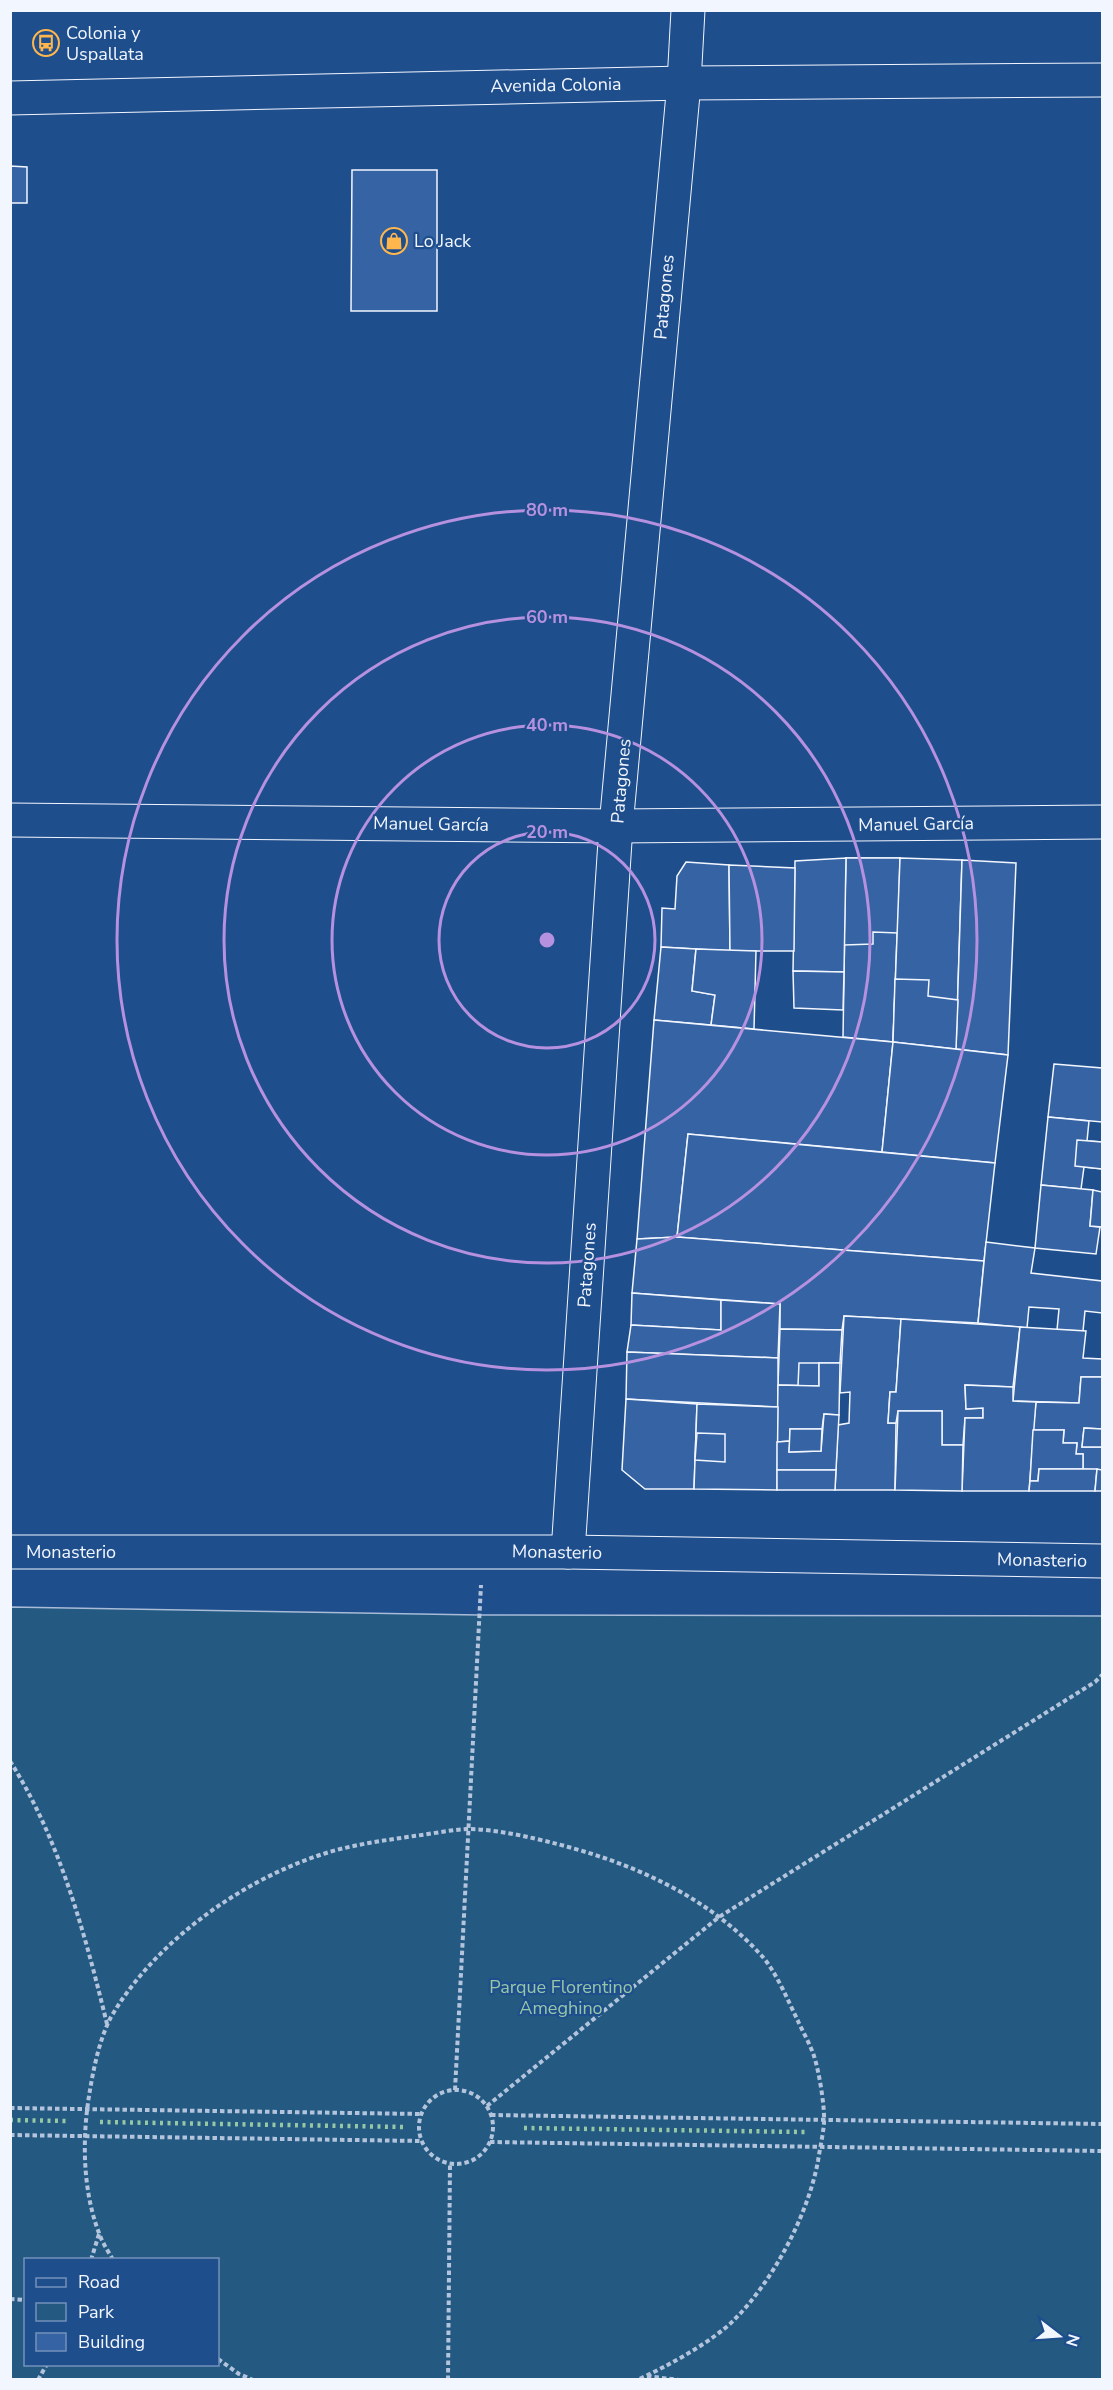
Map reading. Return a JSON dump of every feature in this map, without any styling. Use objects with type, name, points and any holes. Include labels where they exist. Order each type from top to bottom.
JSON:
[{"type":"street","name":"Patagones","points":[[568,1552],[616,826],[684,83],[688,10]]},
{"type":"street","name":"Avenida Colonia","points":[[10,98],[684,83],[1102,80]]},
{"type":"street","name":"Manuel García","points":[[10,820],[616,826],[1102,822]]},
{"type":"street","name":"Monasterio","points":[[10,1551],[568,1552],[1102,1561]]},
{"type":"path","points":[[455,2090],[483,1552]]},
{"type":"path","points":[[487,2106],[719,1917],[1102,1675]]},
{"type":"path","points":[[10,1761],[29,1791],[58,1859],[88,1945],[108,2026]]},
{"type":"path","points":[[112,2258],[99,2234],[90,2201],[86,2136],[87,2109],[93,2069],[110,2019],[139,1980],[164,1952],[194,1924],[234,1896],[268,1876],[318,1855],[362,1843],[469,1829],[529,1837],[588,1852],[664,1881],[719,1917],[764,1957],[790,2004],[815,2058],[825,2120],[814,2181],[791,2238],[765,2282],[733,2322],[692,2350],[637,2379]]},
{"type":"path","points":[[444,2091],[467,2091],[487,2106],[491,2115],[493,2133],[483,2152],[474,2160],[462,2164],[450,2164],[438,2160],[428,2152],[421,2141],[419,2132],[421,2114],[434,2097],[444,2091]]},
{"type":"path","points":[[10,2108],[421,2114]]},
{"type":"path","points":[[491,2115],[1102,2124]]},
{"type":"path","points":[[10,2135],[421,2141]]},
{"type":"path","points":[[490,2142],[1102,2151]]},
{"type":"path","points":[[448,2379],[450,2164]]},
{"type":"path","points":[[91,2258],[99,2234]]},
{"type":"path","points":[[219,2360],[239,2374],[253,2379]]},
{"type":"path","points":[[38,2379],[46,2366]]},
{"type":"path","points":[[646,2376],[679,2379]]},
{"type":"green space","name":"Parque Florentino Ameghino","points":[[10,1607],[479,1615],[1102,1616],[1102,2379],[11,2379]]},
{"type":"building","points":[[10,166],[27,167],[27,203],[10,203]]},
{"type":"building","name":"Lo Jack","points":[[352,170],[437,170],[437,311],[351,311]]},
{"type":"building","points":[[846,858],[900,858],[893,1042],[843,1037]]},
{"type":"building","points":[[846,858],[900,858],[898,933],[873,932],[873,944],[844,945]]},
{"type":"building","points":[[846,858],[844,972],[793,971],[795,861]]},
{"type":"building","points":[[900,858],[962,860],[956,1049],[893,1042]]},
{"type":"building","points":[[962,860],[1016,863],[1008,1055],[956,1049]]},
{"type":"building","points":[[686,862],[729,865],[730,951],[661,947],[662,908],[675,909],[677,876]]},
{"type":"building","points":[[729,865],[795,868],[794,951],[730,951]]},
{"type":"building","points":[[661,947],[696,949],[692,991],[715,995],[711,1025],[654,1020]]},
{"type":"building","points":[[696,949],[756,951],[754,1029],[711,1025],[715,995],[692,991]]},
{"type":"building","points":[[793,971],[844,972],[843,1010],[794,1008]]},
{"type":"building","points":[[895,979],[929,980],[928,996],[958,1000],[956,1049],[893,1042]]},
{"type":"building","points":[[654,1020],[893,1042],[882,1152],[688,1134],[677,1237],[637,1239]]},
{"type":"building","points":[[893,1042],[1008,1055],[995,1163],[882,1152]]},
{"type":"building","points":[[1054,1064],[1102,1068],[1102,1122],[1048,1117]]},
{"type":"building","points":[[1048,1117],[1089,1121],[1087,1141],[1102,1142],[1102,1169],[1084,1167],[1081,1189],[1041,1185]]},
{"type":"building","points":[[688,1134],[995,1163],[984,1261],[677,1237]]},
{"type":"building","points":[[1077,1140],[1102,1142],[1102,1169],[1075,1166]]},
{"type":"building","points":[[1041,1185],[1093,1190],[1090,1226],[1100,1227],[1096,1254],[1035,1248]]},
{"type":"building","points":[[1093,1190],[1102,1192],[1102,1227],[1090,1226]]},
{"type":"building","points":[[677,1237],[984,1261],[978,1323],[844,1316],[842,1330],[780,1329],[780,1304],[632,1293],[637,1239]]},
{"type":"building","points":[[986,1242],[1035,1248],[1031,1273],[1102,1281],[1102,1313],[1085,1311],[1083,1331],[1057,1330],[1059,1309],[1029,1307],[1027,1328],[978,1323]]},
{"type":"building","points":[[632,1293],[721,1300],[721,1330],[631,1325]]},
{"type":"building","points":[[721,1300],[780,1304],[778,1358],[627,1352],[631,1325],[721,1330]]},
{"type":"building","points":[[844,1316],[901,1319],[896,1392],[890,1392],[888,1423],[896,1423],[895,1490],[835,1490],[838,1425],[849,1423],[850,1392],[840,1393]]},
{"type":"building","points":[[901,1319],[1020,1327],[1013,1387],[965,1385],[966,1409],[983,1408],[983,1418],[965,1418],[963,1445],[942,1445],[942,1411],[898,1411],[896,1423],[888,1423],[890,1392],[896,1392]]},
{"type":"building","points":[[1020,1327],[1086,1331],[1083,1358],[1102,1359],[1102,1377],[1081,1377],[1079,1403],[1013,1401]]},
{"type":"building","points":[[780,1329],[842,1330],[840,1363],[819,1363],[819,1386],[778,1385]]},
{"type":"building","points":[[627,1352],[778,1358],[778,1407],[626,1399]]},
{"type":"building","points":[[799,1363],[819,1363],[819,1386],[798,1386]]},
{"type":"building","points":[[819,1363],[840,1363],[839,1415],[824,1414],[822,1429],[790,1429],[790,1441],[777,1442],[778,1385],[819,1386]]},
{"type":"building","points":[[1081,1377],[1102,1377],[1102,1429],[1084,1428],[1082,1447],[1102,1447],[1102,1470],[1083,1469],[1083,1454],[1076,1454],[1077,1443],[1063,1443],[1064,1430],[1033,1430],[1036,1402],[1079,1403]]},
{"type":"building","points":[[965,1385],[1013,1387],[1013,1401],[1036,1402],[1029,1491],[962,1491],[965,1418],[983,1418],[983,1408],[966,1409]]},
{"type":"building","points":[[626,1399],[697,1404],[694,1489],[645,1489],[622,1470]]},
{"type":"building","points":[[697,1404],[778,1407],[777,1490],[694,1489]]},
{"type":"building","points":[[898,1411],[942,1411],[942,1445],[963,1445],[962,1491],[895,1490]]},
{"type":"building","points":[[824,1414],[839,1415],[836,1470],[777,1470],[777,1442],[790,1441],[789,1452],[821,1451]]},
{"type":"building","points":[[1084,1428],[1102,1429],[1102,1447],[1082,1447]]},
{"type":"building","points":[[790,1429],[822,1429],[821,1451],[789,1452]]},
{"type":"building","points":[[1033,1430],[1064,1430],[1063,1443],[1077,1443],[1076,1454],[1083,1454],[1083,1469],[1039,1469],[1038,1481],[1030,1481]]},
{"type":"building","points":[[697,1433],[725,1434],[725,1462],[695,1460]]},
{"type":"building","points":[[1039,1469],[1097,1469],[1095,1491],[1029,1491],[1030,1481],[1038,1481]]},
{"type":"building","points":[[1097,1469],[1102,1470],[1102,1491],[1095,1491]]},
{"type":"building","points":[[777,1470],[836,1470],[835,1490],[777,1490]]},
{"type":"hedge","points":[[10,2120],[68,2121]]},
{"type":"hedge","points":[[100,2122],[405,2127]]},
{"type":"hedge","points":[[524,2128],[805,2132]]},
{"type":"place","name":"Colonia y Uspallata","points":[[46,43]]},
{"type":"place","name":"Lo Jack","points":[[394,241]]}]
